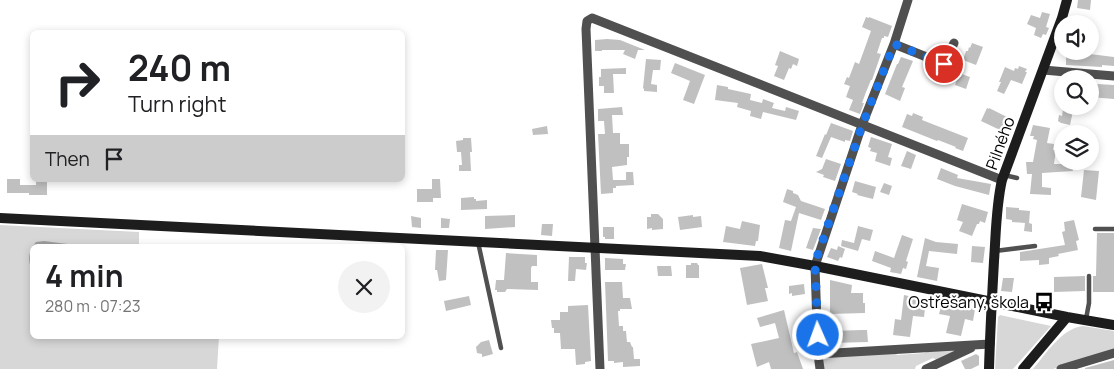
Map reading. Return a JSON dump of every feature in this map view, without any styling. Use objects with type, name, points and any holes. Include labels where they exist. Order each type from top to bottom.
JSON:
[{"type":"street","points":[[820,369],[815,266],[817,257],[908,0]]},
{"type":"street","name":"Pilného","points":[[989,369],[997,208],[1003,178],[1067,0]]},
{"type":"street","points":[[600,369],[586,29],[587,21],[592,18],[862,126],[1003,178]]},
{"type":"street","points":[[894,44],[944,64],[954,43]]},
{"type":"street","points":[[1043,70],[1114,76]]},
{"type":"street","points":[[0,218],[751,255],[780,259],[1114,325]]},
{"type":"street","points":[[1023,369],[1067,317]]},
{"type":"street","points":[[818,354],[990,344]]},
{"type":"street","points":[[926,369],[976,345]]},
{"type":"street","points":[[1061,369],[1072,368],[1114,353]]},
{"type":"lane","points":[[1003,178],[1017,178]]},
{"type":"lane","points":[[1095,230],[1114,229]]},
{"type":"lane","points":[[478,242],[501,348]]},
{"type":"lane","points":[[995,251],[1035,246]]},
{"type":"lane","points":[[1086,320],[1089,303],[1089,276]]},
{"type":"shaded area","points":[[0,225],[139,232],[139,244],[30,244],[30,339],[219,339],[217,369],[0,369]]},
{"type":"shaded area","points":[[44,241],[67,244],[34,244]]},
{"type":"shaded area","points":[[1000,315],[1051,326],[1013,369],[995,369],[998,317]]},
{"type":"shaded area","points":[[1083,326],[1114,331],[1114,351],[1053,369],[1033,369],[1061,337],[1068,331]]},
{"type":"shaded area","points":[[955,349],[957,351],[937,360],[933,358],[916,366],[915,369],[824,369],[823,359],[826,357],[895,352],[897,355],[925,353],[927,350]]},
{"type":"building","points":[[1078,0],[1091,0],[1090,10],[1077,8]]},
{"type":"building","points":[[1042,12],[1050,14],[1046,27],[1049,28],[1046,35],[1043,34],[1041,38],[1034,35],[1036,28],[1027,24],[1031,15],[1040,18]]},
{"type":"building","points":[[866,17],[892,26],[888,37],[884,36],[882,38],[877,53],[881,54],[862,103],[864,103],[860,114],[849,110],[853,100],[846,97],[850,86],[844,84],[847,77],[849,78],[855,62],[859,64],[871,31],[862,27]]},
{"type":"building","points":[[595,40],[620,40],[645,50],[638,50],[635,59],[623,54],[625,50],[595,51]]},
{"type":"building","points":[[972,43],[983,47],[976,65],[963,60],[966,51],[968,51]]},
{"type":"building","points":[[780,51],[799,59],[797,66],[793,64],[791,69],[789,68],[784,80],[774,76],[778,66],[775,65]]},
{"type":"building","points":[[1099,55],[1114,57],[1114,66],[1066,65],[1066,60],[1099,60]]},
{"type":"building","points":[[901,57],[913,61],[902,87],[905,88],[900,101],[885,94]]},
{"type":"building","points":[[646,59],[661,60],[660,70],[653,70],[651,84],[657,85],[657,92],[644,91],[643,88]]},
{"type":"building","points":[[675,63],[705,75],[694,104],[683,100],[690,81],[671,73]]},
{"type":"building","points":[[1019,66],[1027,69],[1022,84],[1011,80],[1004,94],[997,91],[1005,67],[1014,71]]},
{"type":"building","points":[[626,68],[626,74],[613,74],[614,93],[604,93],[604,86],[599,86],[601,69]]},
{"type":"building","points":[[959,73],[970,77],[966,89],[955,85]]},
{"type":"building","points":[[1099,84],[1114,85],[1114,99],[1099,98]]},
{"type":"building","points":[[717,85],[751,94],[750,100],[762,103],[763,99],[774,103],[772,108],[785,111],[786,107],[799,111],[796,120],[763,112],[761,119],[750,116],[751,111],[737,107],[738,103],[715,100]]},
{"type":"building","points":[[622,107],[623,115],[612,115],[613,133],[620,133],[620,144],[629,144],[629,157],[627,157],[627,165],[612,167],[613,180],[626,180],[626,172],[633,172],[634,185],[616,186],[616,188],[613,188],[613,193],[601,194],[598,134],[605,134],[604,121],[598,121],[598,109]]},
{"type":"building","points":[[987,108],[1009,118],[1007,121],[1009,125],[1006,131],[981,121]]},
{"type":"building","points":[[913,113],[923,117],[922,120],[968,138],[963,151],[902,127],[907,114],[912,116]]},
{"type":"building","points":[[1059,115],[1072,115],[1070,125],[1058,121]]},
{"type":"building","points":[[831,123],[853,131],[850,141],[845,140],[845,142],[831,137],[822,158],[816,156],[825,134]]},
{"type":"building","points":[[1033,125],[1050,128],[1047,143],[1054,144],[1054,170],[1073,170],[1042,173],[1042,187],[1051,188],[1051,195],[1030,194],[1032,174],[1027,174],[1026,162],[1033,162],[1037,140],[1033,139],[1034,136],[1030,136]]},
{"type":"building","points":[[547,126],[548,134],[533,135],[532,129]]},
{"type":"building","points":[[871,137],[892,144],[888,157],[892,158],[890,166],[875,161],[877,153],[870,151],[871,148],[868,147]]},
{"type":"building","points":[[463,138],[471,138],[471,171],[459,171],[459,165],[462,165],[461,152],[457,152],[456,141],[463,140]]},
{"type":"building","points":[[907,151],[916,155],[911,169],[901,166]]},
{"type":"building","points":[[826,159],[841,164],[835,181],[823,177],[824,175],[816,172],[822,169]]},
{"type":"building","points":[[941,168],[958,175],[957,178],[991,184],[989,195],[937,179]]},
{"type":"building","points":[[1084,170],[1099,171],[1096,200],[1081,197]]},
{"type":"building","points":[[7,179],[20,179],[20,185],[36,185],[36,182],[47,182],[47,195],[7,193]]},
{"type":"building","points":[[432,179],[440,179],[441,198],[433,198],[433,202],[417,202],[417,189],[432,189]]},
{"type":"building","points":[[855,181],[876,187],[873,199],[852,192]]},
{"type":"building","points":[[884,183],[892,186],[889,195],[880,192]]},
{"type":"building","points":[[787,189],[798,195],[801,201],[825,209],[821,220],[799,213],[791,251],[779,248],[785,220],[791,221],[796,207],[783,202]]},
{"type":"building","points":[[474,197],[476,201],[487,200],[487,209],[461,210],[461,198]]},
{"type":"building","points":[[962,204],[988,212],[985,223],[980,221],[977,224],[972,236],[959,231],[963,222],[957,220]]},
{"type":"building","points":[[1006,207],[1030,211],[1029,223],[1032,224],[1032,232],[1024,231],[1025,223],[1012,222],[1012,220],[1006,219]]},
{"type":"building","points":[[651,214],[658,214],[663,219],[663,229],[647,229],[647,217],[651,217]]},
{"type":"building","points":[[515,215],[515,227],[485,229],[485,216]]},
{"type":"building","points":[[693,215],[693,217],[701,216],[702,227],[680,230],[678,217]]},
{"type":"building","points":[[411,216],[421,218],[421,228],[412,227]]},
{"type":"building","points":[[441,218],[450,219],[449,228],[441,228]]},
{"type":"building","points":[[1074,220],[1079,240],[1076,241],[1078,250],[1049,258],[1049,264],[1039,265],[1039,260],[1020,261],[1020,252],[1065,245],[1062,232],[1065,231],[1064,222]]},
{"type":"building","points":[[742,221],[760,225],[758,241],[756,241],[755,246],[723,242],[726,226],[740,229]]},
{"type":"building","points":[[542,224],[553,224],[552,236],[541,235]]},
{"type":"building","points":[[858,226],[873,230],[870,241],[862,239],[858,251],[841,246],[842,240],[854,243]]},
{"type":"building","points":[[603,227],[614,227],[614,239],[605,239],[603,237]]},
{"type":"building","points":[[813,228],[821,229],[813,250],[806,248]]},
{"type":"building","points":[[1097,233],[1114,233],[1114,292],[1093,292],[1093,276],[1096,276]]},
{"type":"building","points":[[902,235],[913,239],[906,261],[908,262],[906,269],[903,268],[901,274],[890,272],[891,268],[872,261],[875,251],[894,258]]},
{"type":"building","points":[[925,238],[936,242],[958,244],[957,254],[929,251],[926,266],[939,268],[937,281],[917,277]]},
{"type":"building","points":[[838,246],[845,249],[842,258],[840,257],[838,261],[827,257],[831,248],[837,250]]},
{"type":"building","points":[[972,246],[985,247],[983,263],[971,262]]},
{"type":"building","points":[[436,250],[448,250],[446,280],[439,281],[437,270],[435,270]]},
{"type":"building","points":[[506,253],[537,255],[537,266],[532,266],[531,268],[531,282],[538,282],[538,290],[507,289],[505,292],[497,292],[495,290],[496,280],[504,280]]},
{"type":"building","points":[[569,257],[585,257],[585,263],[587,263],[586,270],[576,269],[575,281],[568,281]]},
{"type":"building","points":[[605,258],[623,259],[623,264],[626,264],[625,270],[605,270]]},
{"type":"building","points":[[691,263],[699,265],[699,278],[686,278],[686,265],[691,265]]},
{"type":"building","points":[[762,264],[768,288],[765,288],[768,301],[747,305],[740,268]]},
{"type":"building","points":[[657,266],[671,266],[672,276],[658,276]]},
{"type":"building","points":[[1085,276],[1085,291],[1054,292],[1054,277]]},
{"type":"building","points":[[1003,278],[1014,278],[1012,292],[1001,291]]},
{"type":"building","points":[[830,280],[852,285],[851,293],[863,293],[865,313],[830,314]]},
{"type":"building","points":[[605,282],[622,282],[623,298],[630,298],[632,309],[620,309],[618,311],[619,326],[623,326],[623,331],[626,331],[627,342],[630,342],[633,347],[634,359],[640,359],[640,366],[623,367],[623,362],[614,363],[614,361],[608,361]]},
{"type":"building","points":[[804,284],[805,294],[792,296],[792,293],[789,294],[789,286]]},
{"type":"building","points":[[904,295],[926,300],[924,317],[913,316],[910,337],[893,335],[895,319],[901,320]]},
{"type":"building","points":[[469,296],[471,305],[446,311],[444,301]]},
{"type":"building","points":[[942,303],[975,309],[973,321],[965,319],[961,336],[946,333],[950,316],[939,314]]},
{"type":"building","points":[[588,305],[591,361],[576,365],[575,349],[561,349],[560,333],[554,333],[551,320],[560,320],[560,312],[568,312],[568,306]]},
{"type":"building","points":[[784,310],[794,353],[797,352],[803,369],[771,369],[769,362],[757,367],[751,344],[779,338],[775,323],[760,327],[757,318]]},
{"type":"building","points":[[867,330],[868,342],[831,343],[831,331]]},
{"type":"building","points":[[489,340],[493,354],[482,357],[482,354],[477,353],[476,347],[481,342]]},
{"type":"building","points":[[976,354],[979,356],[979,365],[971,369],[965,369],[961,361]]},
{"type":"building","points":[[1114,360],[1114,369],[1085,369],[1085,368]]},
{"type":"place","name":"Ostřešany, škola","points":[[1044,302]]},
{"type":"route","points":[[818,335],[815,266],[817,257],[862,126],[894,44],[944,64]]}]
